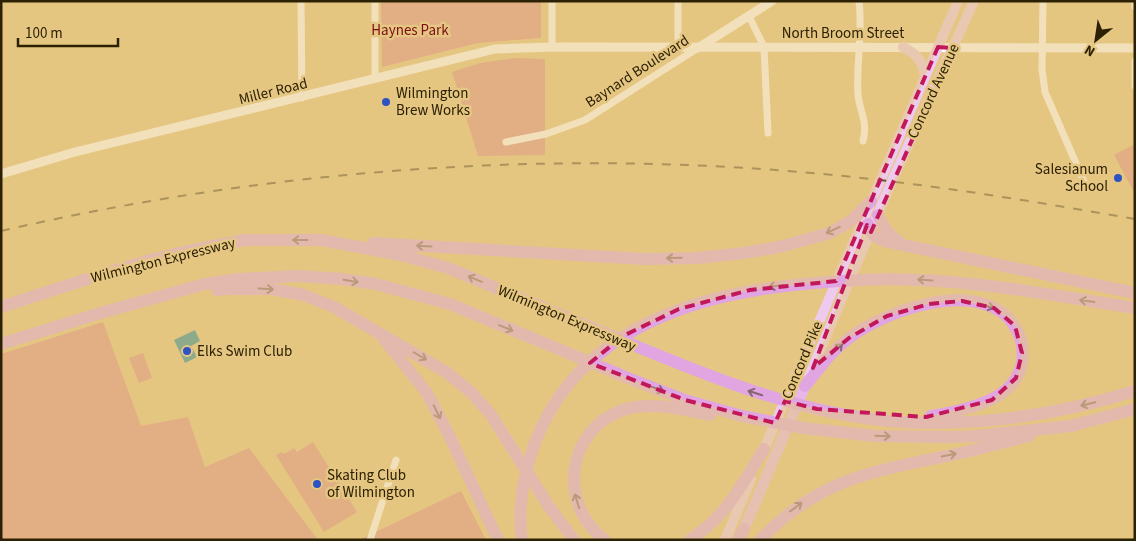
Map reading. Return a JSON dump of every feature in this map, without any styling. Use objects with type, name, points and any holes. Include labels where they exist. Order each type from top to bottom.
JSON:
[{"type":"highway","points":[[321,240],[644,259],[697,258],[779,247],[830,232],[851,221],[871,201]]},
{"type":"highway","points":[[878,215],[885,230],[894,239],[919,248]]},
{"type":"highway","points":[[869,228],[874,236],[884,241],[1135,293]]},
{"type":"highway","name":"Wilmington Expressway","points":[[1,307],[87,279],[193,250],[244,240],[321,240],[401,255],[448,268],[711,377],[760,394],[852,416],[893,421],[974,421],[1059,410],[1135,391]]},
{"type":"highway","points":[[1,344],[205,284],[238,279],[298,276],[342,279],[376,284],[450,304],[610,371],[685,400],[766,421],[802,428],[876,436],[950,437],[1070,426]]},
{"type":"highway","points":[[522,540],[521,517],[529,460],[544,421],[555,403],[574,378],[623,336],[646,323],[679,309],[726,295],[773,287],[860,280],[920,280],[968,284],[1135,308]]},
{"type":"highway","points":[[98,314],[124,312],[196,293],[230,289],[271,289],[304,295],[334,307],[446,372],[470,392],[491,415],[548,505],[574,540]]},
{"type":"highway","points":[[799,384],[849,338],[887,316],[916,306],[943,301],[986,305],[1001,311],[1014,326],[1018,334],[1022,353],[1020,370],[1016,378],[1010,386],[992,400],[980,406],[926,417],[817,409]]},
{"type":"highway","points":[[378,331],[428,393],[498,540]]},
{"type":"highway","name":"Concord Pike","points":[[741,536],[777,453],[799,384]]},
{"type":"highway","points":[[605,540],[594,531],[583,515],[576,499],[574,476],[577,458],[585,440],[604,420],[618,412],[639,407],[659,406],[766,427],[851,433]]},
{"type":"highway","points":[[760,540],[773,526],[802,503],[845,480],[916,462],[967,452],[1135,409]]},
{"type":"highway","points":[[690,540],[713,522],[729,505],[764,449]]},
{"type":"main road","name":"Concord Avenue","points":[[880,180],[958,1]]},
{"type":"main road","name":"Concord Avenue","points":[[892,181],[974,1]]},
{"type":"main road","points":[[903,46],[920,58],[925,77]]},
{"type":"main road","points":[[869,228],[940,62],[941,52],[938,47]]},
{"type":"main road","name":"Concord Pike","points":[[799,384],[880,180]]},
{"type":"main road","name":"Concord Pike","points":[[725,540],[764,449],[840,304],[869,228],[878,215],[892,181]]},
{"type":"street","points":[[301,1],[302,98]]},
{"type":"street","points":[[375,1],[375,80]]},
{"type":"street","points":[[552,1],[552,47]]},
{"type":"street","points":[[678,1],[678,48]]},
{"type":"street","name":"Baynard Boulevard","points":[[506,142],[546,134],[585,120],[772,1]]},
{"type":"street","points":[[859,1],[861,47],[858,97],[866,129],[863,141]]},
{"type":"street","points":[[1043,1],[1042,76],[1045,92],[1085,184]]},
{"type":"street","points":[[1135,1],[1135,7]]},
{"type":"street","points":[[749,16],[764,47],[768,133]]},
{"type":"street","name":"North Broom Street","points":[[552,47],[903,46],[953,48],[1135,48]]},
{"type":"street","name":"Miller Road","points":[[1,174],[75,152],[375,80],[486,50],[552,47]]},
{"type":"street","points":[[1134,86],[1135,61]]},
{"type":"street","points":[[370,540],[396,460]]},
{"type":"highlighted area","points":[[938,47],[953,48],[871,232],[867,225],[813,368],[849,338],[887,316],[929,304],[962,301],[994,308],[1015,326],[1022,353],[1016,378],[992,400],[926,417],[817,409],[785,401],[775,423],[685,400],[590,363],[623,336],[679,309],[750,290],[836,281]]},
{"type":"green space","name":"Haynes Park","points":[[381,1],[541,1],[541,38],[478,43],[382,67]]},
{"type":"green space","name":"Haynes Park","points":[[516,58],[545,59],[545,155],[478,156],[452,72],[480,63]]},
{"type":"green space","points":[[1135,144],[1135,194],[1114,155]]},
{"type":"green space","points":[[103,322],[141,426],[188,417],[205,467],[249,448],[318,540],[1,540],[1,354]]},
{"type":"green space","points":[[143,353],[152,378],[139,383],[129,358]]},
{"type":"green space","name":"Skating Club of Wilmington","points":[[313,442],[357,512],[324,532],[276,455],[282,452],[284,454],[294,448],[297,452]]},
{"type":"green space","points":[[461,491],[486,540],[359,540]]},
{"type":"water","name":"Elks Swim Club","points":[[195,330],[200,341],[191,346],[197,357],[185,363],[174,340]]},
{"type":"railway","points":[[1,231],[195,194],[293,181],[392,171],[491,165],[590,163],[689,165],[875,179],[1049,204],[1135,219]]},
{"type":"place","name":"Wilmington Brew Works","points":[[386,102]]},
{"type":"place","name":"Salesianum School","points":[[1118,178]]},
{"type":"place","name":"Elks Swim Club","points":[[187,351]]},
{"type":"place","name":"Skating Club of Wilmington","points":[[317,484]]}]
